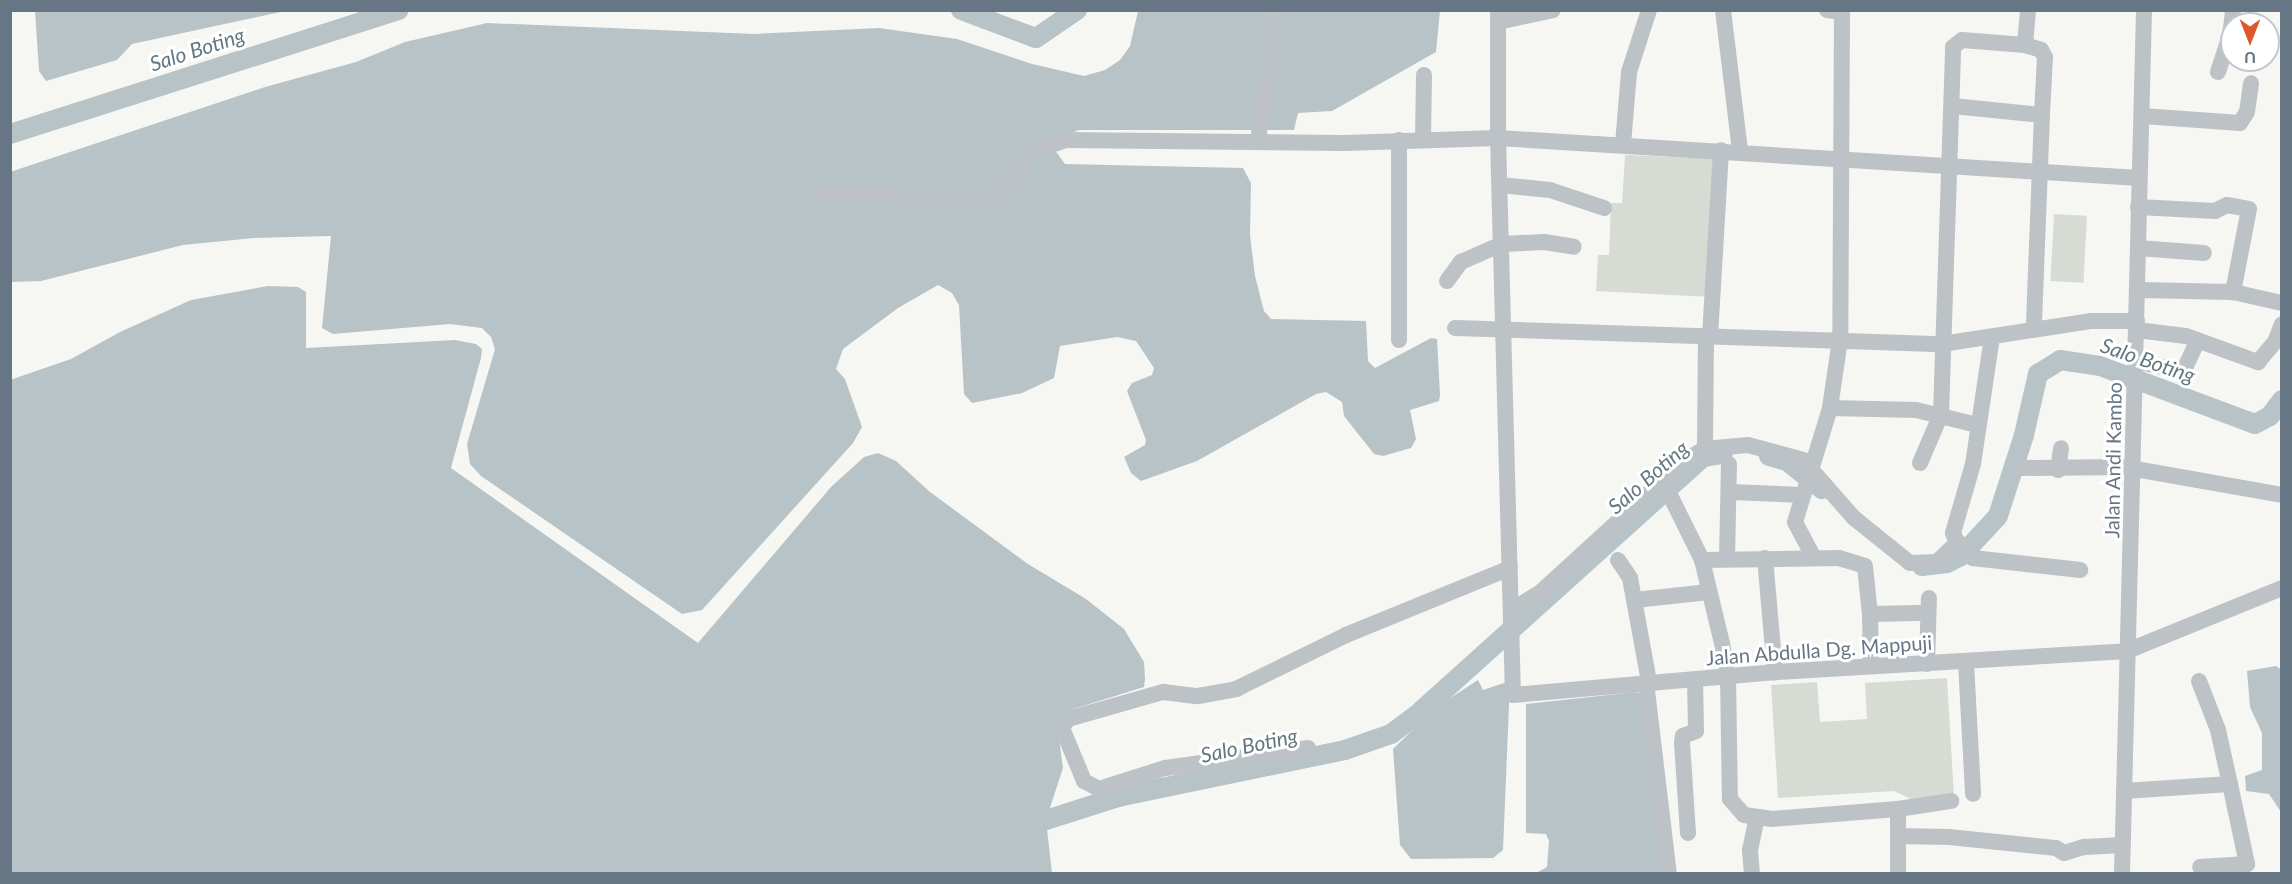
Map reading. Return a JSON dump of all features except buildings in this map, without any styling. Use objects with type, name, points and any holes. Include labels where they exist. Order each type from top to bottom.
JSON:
[{"type":"street","points":[[1258,141],[1276,10]]},
{"type":"street","points":[[1513,612],[1498,138],[1498,16],[1554,10]]},
{"type":"street","points":[[1623,144],[1629,72],[1649,10]]},
{"type":"street","points":[[1723,10],[1740,151]]},
{"type":"street","points":[[2025,45],[2028,10]]},
{"type":"street","name":"Jalan Andi Kambo","points":[[2122,873],[2127,651],[2135,469],[2138,207],[2143,116],[2144,10]]},
{"type":"street","points":[[2218,72],[2230,36],[2233,10]]},
{"type":"street","points":[[1813,556],[1795,526],[1807,477],[1830,408],[1840,340],[1837,11]]},
{"type":"street","points":[[1920,463],[1941,414],[1955,43],[1973,40],[2025,45],[2042,50],[2045,57],[2034,328]]},
{"type":"street","points":[[1423,140],[1424,75]]},
{"type":"street","points":[[2143,116],[2240,123],[2247,112],[2251,82]]},
{"type":"street","points":[[1953,106],[2042,115]]},
{"type":"street","points":[[811,193],[1000,197],[1031,152],[1066,140],[1258,141],[1498,138],[1952,163],[2139,178]]},
{"type":"street","points":[[1399,140],[1399,340]]},
{"type":"street","points":[[1705,449],[1708,336],[1721,150]]},
{"type":"street","points":[[1500,185],[1550,190],[1604,208]]},
{"type":"street","points":[[2138,207],[2214,211],[2227,205],[2247,208],[2233,292]]},
{"type":"street","points":[[1447,281],[1461,262],[1502,244],[1544,242],[1574,247]]},
{"type":"street","points":[[2138,248],[2204,253]]},
{"type":"street","points":[[2138,290],[2233,292],[2282,303]]},
{"type":"street","points":[[1455,328],[1942,344],[2090,321],[2137,326],[2198,340],[2261,362],[2282,324]]},
{"type":"street","points":[[1964,550],[1953,533],[1970,482],[1992,337]]},
{"type":"street","points":[[2136,369],[2183,372],[2198,340]]},
{"type":"street","points":[[1830,408],[1893,407],[1941,414],[1977,425]]},
{"type":"street","points":[[1513,612],[1542,591],[1666,487],[1683,461],[1705,449],[1748,445],[1807,477],[1906,561],[1937,562],[1964,550],[2080,570]]},
{"type":"street","points":[[2058,470],[2061,448]]},
{"type":"street","points":[[1727,559],[1730,492],[1728,464]]},
{"type":"street","points":[[2022,468],[2074,470],[2079,466],[2135,469],[2282,495]]},
{"type":"street","points":[[1730,492],[1807,477]]},
{"type":"street","points":[[1666,487],[1702,560],[1728,677],[1727,784],[1737,808],[1757,818],[1898,809],[1951,801]]},
{"type":"street","points":[[1702,560],[1813,556],[1839,558],[1865,566],[1870,614],[1871,666]]},
{"type":"street","points":[[1765,558],[1772,608],[1775,673]]},
{"type":"street","points":[[1618,560],[1626,569],[1635,600],[1670,873]]},
{"type":"street","points":[[1308,748],[1165,768],[1092,788],[1084,781],[1062,736],[1062,728],[1068,719],[1163,692],[1198,696],[1236,689],[1352,633],[1510,568]]},
{"type":"street","name":"Jalan Abdulla Dg. Mappuji","points":[[1513,612],[1513,695],[1647,682],[2127,651],[2282,588]]},
{"type":"street","points":[[1635,600],[1709,592]]},
{"type":"street","points":[[1927,664],[1929,598]]},
{"type":"street","points":[[1870,614],[1919,613]]},
{"type":"street","points":[[1966,663],[1973,794]]},
{"type":"street","points":[[1688,833],[1682,742],[1683,736],[1696,731],[1695,679]]},
{"type":"street","points":[[2199,681],[2218,730],[2247,864],[2200,867]]},
{"type":"street","points":[[2124,791],[2230,784]]},
{"type":"street","points":[[1898,809],[1898,873]]},
{"type":"street","points":[[1752,873],[1750,850],[1757,818]]},
{"type":"street","points":[[1898,836],[1948,837],[2056,849],[2064,853],[2084,847],[2123,845]]},
{"type":"shaded area","points":[[35,10],[285,11],[132,44],[117,60],[46,81],[39,71]]},
{"type":"shaded area","points":[[1138,11],[1440,11],[1436,52],[1332,111],[1298,113],[1294,130],[1079,130],[1049,142],[1065,164],[1243,168],[1251,183],[1250,235],[1255,276],[1264,311],[1271,319],[1366,321],[1368,361],[1375,368],[1431,338],[1437,339],[1439,401],[1410,410],[1416,439],[1411,448],[1383,456],[1374,454],[1344,416],[1342,402],[1326,392],[1316,394],[1197,461],[1141,481],[1131,473],[1124,457],[1145,445],[1146,440],[1127,391],[1132,383],[1152,375],[1154,368],[1136,341],[1117,337],[1060,346],[1054,378],[1022,393],[972,403],[964,394],[959,305],[952,293],[938,285],[898,308],[843,349],[836,369],[845,379],[862,427],[853,443],[702,610],[682,614],[481,476],[470,464],[467,444],[495,349],[491,337],[482,328],[450,324],[333,334],[322,328],[331,236],[254,238],[183,245],[41,281],[11,282],[10,172],[265,87],[356,62],[405,42],[487,23],[754,34],[879,28],[957,39],[1032,64],[1084,76],[1105,70],[1120,60],[1130,46]]},
{"type":"shaded area","points":[[1625,155],[1718,159],[1711,297],[1596,291],[1598,255],[1609,255],[1611,203],[1622,203]]},
{"type":"shaded area","points":[[2054,214],[2087,216],[2083,283],[2050,281]]},
{"type":"shaded area","points":[[268,286],[298,287],[306,292],[306,348],[455,340],[476,344],[482,349],[481,358],[451,468],[698,643],[831,487],[864,457],[878,453],[896,461],[930,492],[1028,564],[1086,599],[1124,629],[1144,662],[1145,679],[1144,687],[1070,710],[1058,731],[1063,768],[1046,820],[1052,873],[11,873],[10,380],[71,359],[120,332],[191,300]]},
{"type":"shaded area","points":[[2276,666],[2282,670],[2281,812],[2269,794],[2246,791],[2245,776],[2262,770],[2262,733],[2250,707],[2247,671]]},
{"type":"shaded area","points":[[1947,678],[1954,796],[1911,799],[1894,791],[1778,798],[1771,685],[1817,682],[1820,722],[1867,719],[1865,683]]},
{"type":"shaded area","points":[[1478,680],[1483,690],[1510,681],[1503,850],[1493,858],[1411,859],[1400,845],[1393,749],[1435,708]]},
{"type":"shaded area","points":[[1640,693],[1665,873],[1536,873],[1547,867],[1549,841],[1546,834],[1526,833],[1526,704]]},
{"type":"waterway","name":"Salo Boting","points":[[10,134],[399,10]]},
{"type":"waterway","name":"Salo Boting","points":[[961,10],[1036,38],[1077,10]]},
{"type":"waterway","name":"Salo Boting","points":[[1922,566],[1947,563],[1961,556],[1998,516],[2024,435],[2038,374],[2060,360],[2100,366],[2255,424],[2270,416],[2282,400]]},
{"type":"waterway","name":"Salo Boting","points":[[1046,820],[1118,797],[1345,750],[1391,734],[1421,711],[1703,457],[1723,454]]},
{"type":"waterway","name":"Salo Boting","points":[[1769,456],[1787,461],[1822,489]]}]
